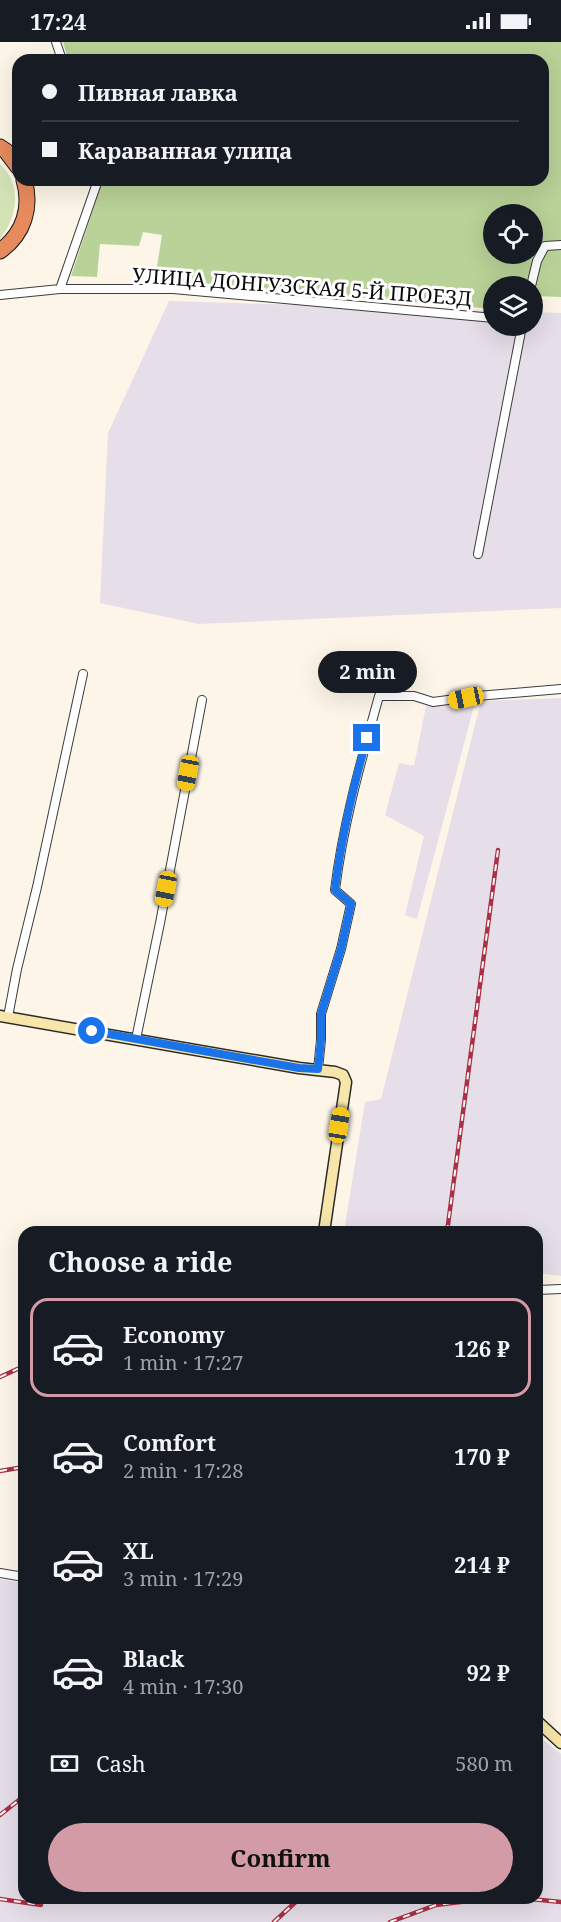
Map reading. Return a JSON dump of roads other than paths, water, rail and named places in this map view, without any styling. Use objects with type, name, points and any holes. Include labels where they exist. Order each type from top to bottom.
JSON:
[{"type":"highway","points":[[0,147],[12,159]]},
{"type":"highway","points":[[0,250],[15,237],[24,220],[28,203],[25,186]]},
{"type":"street","points":[[60,289],[97,186]]},
{"type":"street","points":[[533,276],[537,261],[545,246],[561,245]]},
{"type":"street","name":"УЛИЦА ДОНГУЗСКАЯ 5-Й ПРОЕЗД","points":[[0,295],[60,289],[173,289],[483,317]]},
{"type":"street","points":[[478,554],[520,336]]},
{"type":"street","points":[[83,674],[37,887],[4,1017],[343,1075],[346,1082],[325,1226]]},
{"type":"street","points":[[318,1069],[321,1014],[341,949],[351,904],[335,890],[340,850],[356,779],[379,696],[414,696],[433,702],[561,689]]},
{"type":"street","points":[[136,1039],[202,700]]},
{"type":"street","points":[[543,1290],[561,1289]]},
{"type":"street","points":[[0,1573],[18,1576]]},
{"type":"street","points":[[543,1726],[561,1743]]},
{"type":"railway","points":[[448,1226],[498,850]]},
{"type":"railway","points":[[0,1377],[18,1369]]},
{"type":"railway","points":[[0,1471],[18,1468]]},
{"type":"railway","points":[[0,1815],[18,1801]]},
{"type":"railway","points":[[0,1899],[18,1902]]},
{"type":"railway","points":[[543,1900],[561,1902]]},
{"type":"railway","points":[[34,1904],[41,1905]]},
{"type":"railway","points":[[274,1922],[294,1904]]},
{"type":"railway","points":[[390,1922],[444,1904]]}]
